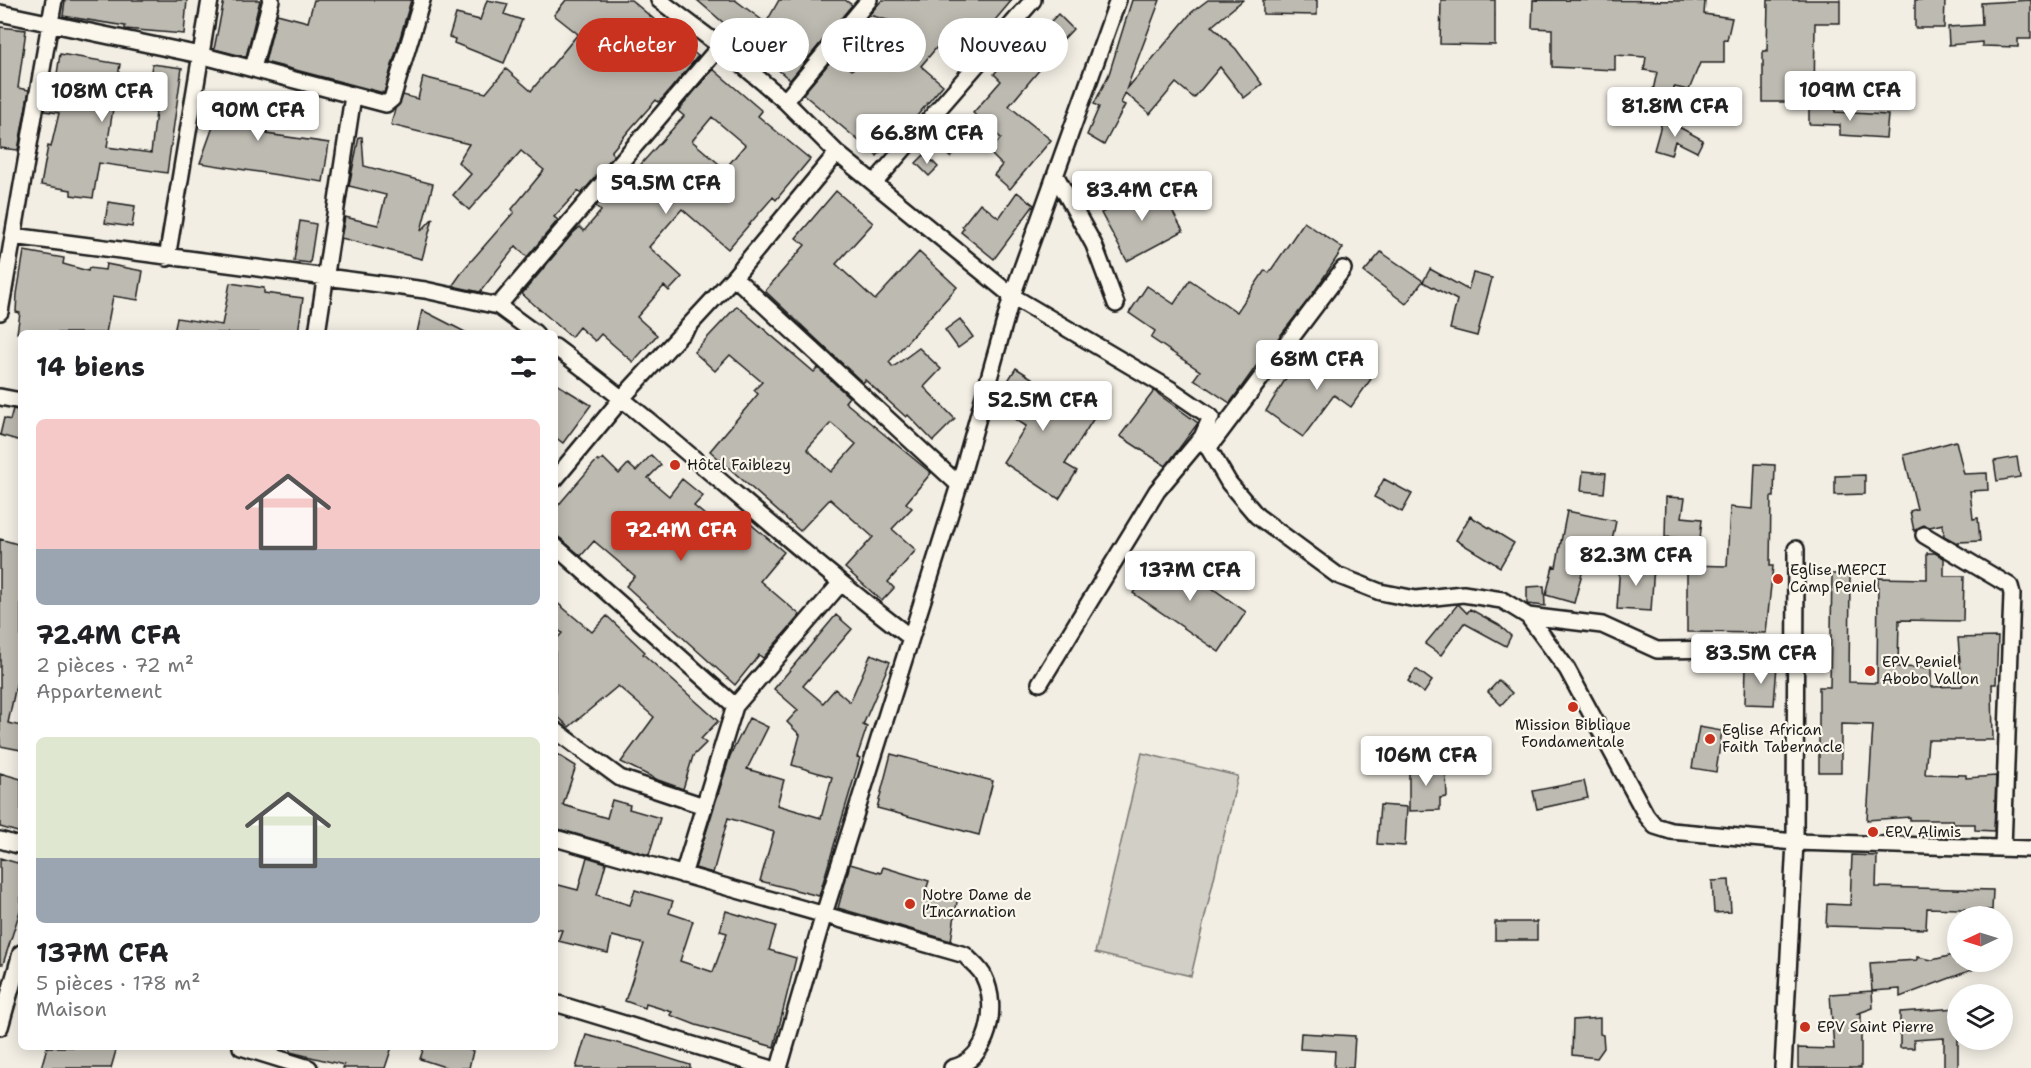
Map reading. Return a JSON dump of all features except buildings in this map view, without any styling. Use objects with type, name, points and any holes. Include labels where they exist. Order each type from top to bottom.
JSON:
[{"type":"street","points":[[0,312],[54,0]]},
{"type":"street","points":[[167,258],[210,0]]},
{"type":"street","points":[[253,68],[272,0]]},
{"type":"street","points":[[0,13],[200,55],[353,96],[389,103],[422,0]]},
{"type":"street","points":[[659,0],[710,38]]},
{"type":"street","points":[[785,101],[869,0]]},
{"type":"street","points":[[875,182],[1033,0]]},
{"type":"street","points":[[778,1068],[910,636],[960,485],[1012,296],[1118,0]]},
{"type":"street","points":[[498,306],[710,58]]},
{"type":"street","points":[[751,72],[785,101],[837,153],[1012,296],[1170,389],[1211,417],[1205,442],[1229,483],[1257,516],[1337,575],[1380,592],[1416,599],[1463,594],[1502,600],[1528,616],[1567,669],[1646,815],[1655,826],[1671,831],[1795,842],[2031,849]]},
{"type":"street","points":[[318,330],[353,96]]},
{"type":"street","points":[[558,475],[623,397],[734,277],[837,153]]},
{"type":"street","points":[[1056,176],[1094,245],[1116,304]]},
{"type":"street","points":[[13,236],[327,279],[425,290],[498,306],[531,330]]},
{"type":"street","points":[[1040,683],[1156,491],[1205,442],[1343,270]]},
{"type":"street","points":[[734,277],[960,485]]},
{"type":"street","points":[[558,349],[623,397],[840,584],[910,636]]},
{"type":"street","points":[[0,397],[18,400]]},
{"type":"street","points":[[1924,535],[2010,586],[2012,606],[2003,849]]},
{"type":"street","points":[[558,549],[735,706]]},
{"type":"street","points":[[1783,1068],[1795,842],[1796,549]]},
{"type":"street","points":[[683,875],[735,706],[840,584]]},
{"type":"street","points":[[1528,616],[1602,625],[1657,650],[1796,648]]},
{"type":"street","points":[[558,732],[620,777],[704,806]]},
{"type":"street","points":[[558,839],[965,956],[984,975],[991,997],[992,1017],[985,1038],[975,1054],[959,1067]]},
{"type":"street","points":[[0,840],[18,845]]},
{"type":"street","points":[[0,1027],[18,977]]},
{"type":"street","points":[[558,1004],[769,1068]]},
{"type":"street","points":[[249,1050],[290,1065],[309,1068]]},
{"type":"street","points":[[290,1065],[295,1050]]},
{"type":"shaded area","points":[[1142,753],[1238,776],[1191,976],[1095,953]]},
{"type":"place","name":"Hôtel Faiblezy","points":[[675,465]]},
{"type":"place","name":"Eglise MEPCI Camp Peniel","points":[[1778,579]]},
{"type":"place","name":"EPV Peniel Abobo Vallon","points":[[1870,671]]},
{"type":"place","name":"Mission Biblique Fondamentale","points":[[1573,707]]},
{"type":"place","name":"Eglise African Faith Tabernacle","points":[[1710,739]]},
{"type":"place","name":"EPV Alimis","points":[[1873,832]]},
{"type":"place","name":"Notre Dame de l’Incarnation","points":[[910,904]]},
{"type":"place","name":"EPV Saint Pierre","points":[[1805,1027]]}]
